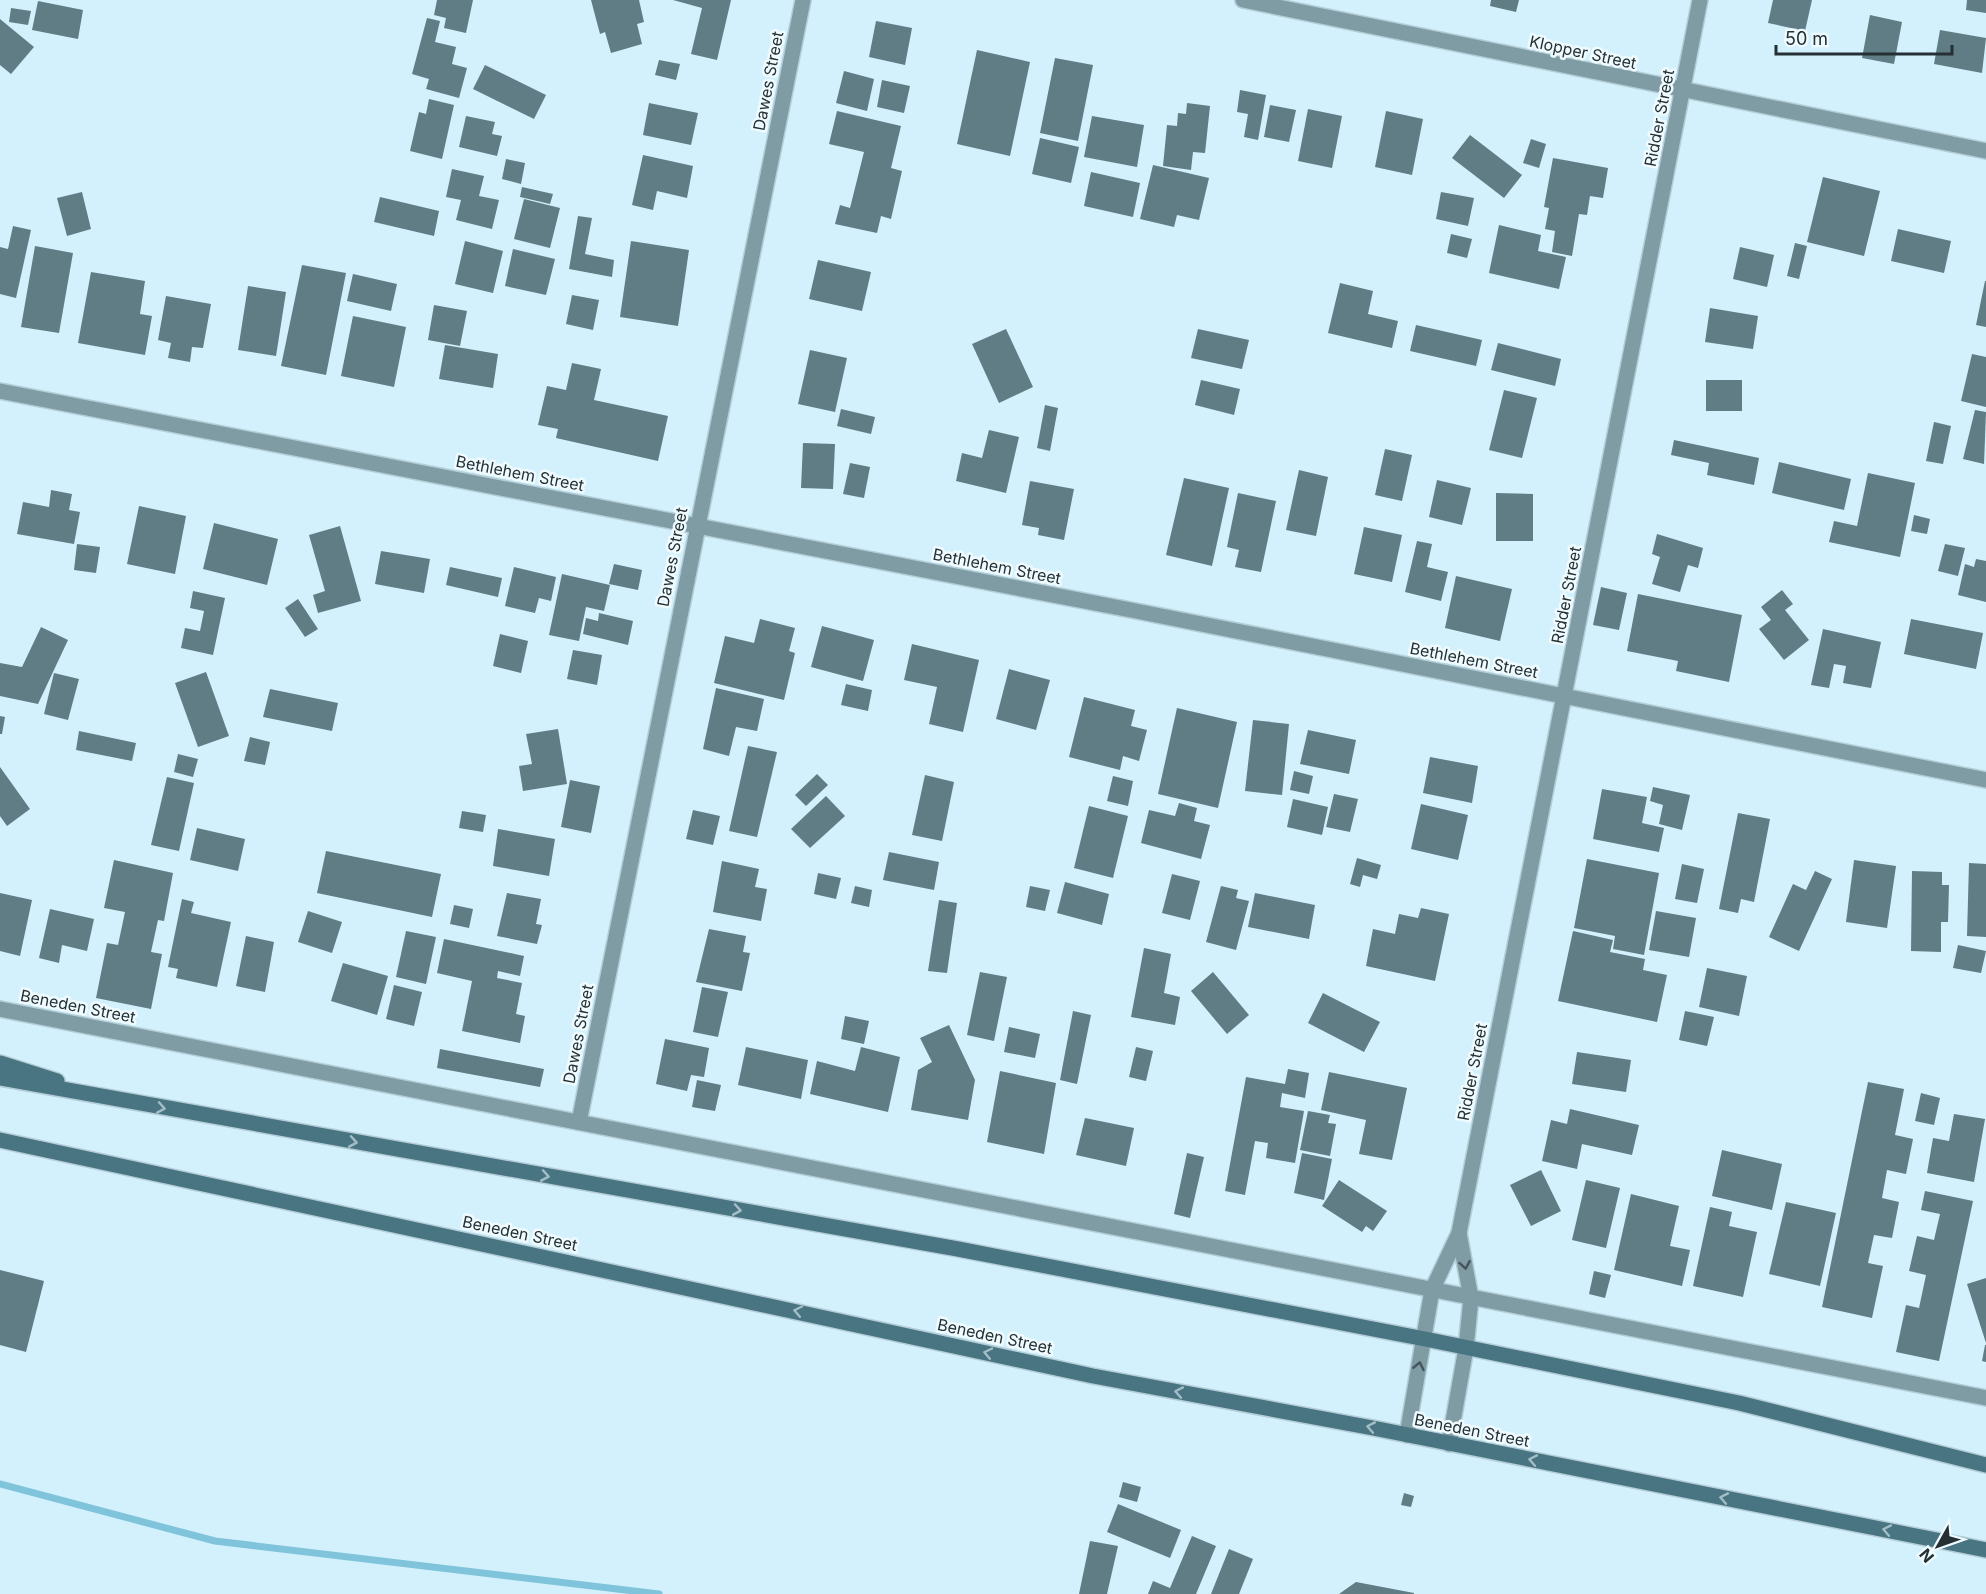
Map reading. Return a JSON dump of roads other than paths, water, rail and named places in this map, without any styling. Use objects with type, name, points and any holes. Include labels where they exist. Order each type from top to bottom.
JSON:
[{"type":"main road","points":[[0,1063],[119,1100]]},
{"type":"main road","points":[[0,1078],[958,1249],[1425,1339],[1739,1403],[1986,1465]]},
{"type":"main road","name":"Beneden Street","points":[[0,1140],[1093,1376],[1407,1435],[1986,1550]]},
{"type":"street","name":"Dawes Street","points":[[579,1122],[803,0]]},
{"type":"street","name":"Klopper Street","points":[[1243,0],[1986,151]]},
{"type":"street","name":"Ridder Street","points":[[1407,1435],[1432,1290],[1459,1233],[1700,0]]},
{"type":"street","name":"Bethlehem Street","points":[[0,391],[1986,780]]},
{"type":"street","name":"Beneden Street","points":[[0,1009],[1986,1398]]},
{"type":"street","name":"Ridder Street","points":[[1449,1444],[1466,1348],[1471,1298],[1459,1233]]},
{"type":"waterway","points":[[0,1484],[215,1541],[659,1594]]}]
